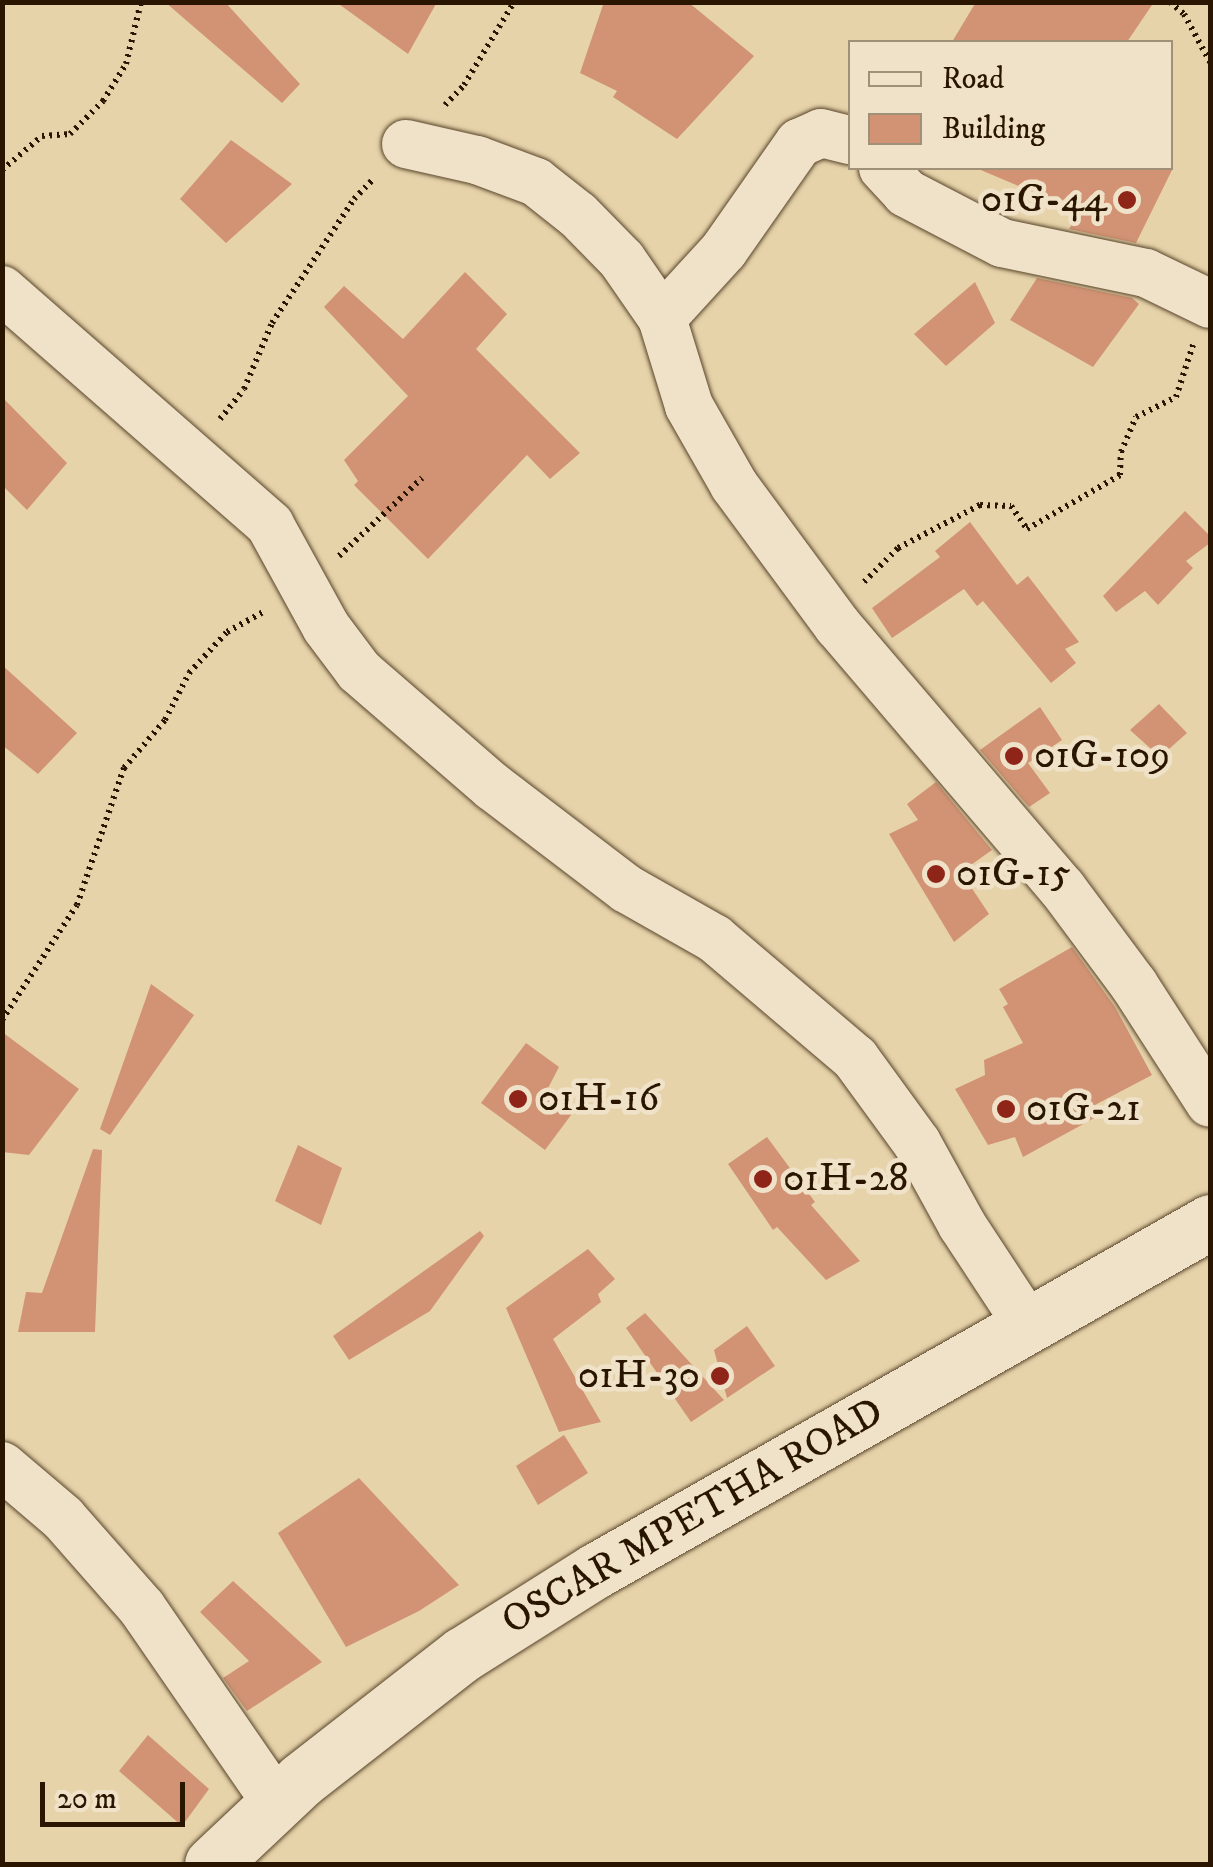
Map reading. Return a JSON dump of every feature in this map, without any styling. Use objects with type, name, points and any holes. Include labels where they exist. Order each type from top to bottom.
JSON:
[{"type":"street","points":[[662,318],[724,250],[799,143],[821,133],[848,140]]},
{"type":"street","points":[[406,144],[477,160],[536,182],[578,215],[622,260],[662,318],[688,406],[734,484],[838,626],[1062,888],[1134,984],[1210,1103]]},
{"type":"street","points":[[885,170],[906,193],[1002,243],[1146,273],[1206,302]]},
{"type":"street","points":[[2,290],[270,525],[307,586],[326,627],[359,671],[478,774],[627,889],[715,938],[854,1058],[917,1143],[962,1224],[1027,1324]]},
{"type":"street","name":"OSCAR MPETHA ROAD","points":[[212,1864],[276,1802],[463,1654],[595,1571],[1210,1222]]},
{"type":"street","points":[[2,1466],[63,1518],[142,1608],[276,1802]]},
{"type":"path","points":[[2,170],[42,136],[70,134],[103,101],[126,64],[141,2]]},
{"type":"path","points":[[188,456],[244,389],[272,323],[354,199],[464,86],[514,2]]},
{"type":"path","points":[[1170,2],[1184,14],[1210,62]]},
{"type":"path","points":[[838,626],[852,595],[898,548],[980,505],[1010,506],[1028,529],[1120,475],[1121,452],[1136,418],[1176,397],[1206,302]]},
{"type":"path","points":[[2,1020],[78,904],[124,768],[166,720],[189,673],[227,632],[307,586],[422,478]]},
{"type":"building","points":[[165,2],[225,2],[300,84],[282,103]]},
{"type":"building","points":[[336,2],[437,2],[408,54]]},
{"type":"building","points":[[604,2],[688,2],[754,56],[677,139],[613,97],[617,91],[580,73]]},
{"type":"building","points":[[976,2],[1154,2],[1128,40],[953,40]]},
{"type":"building","points":[[231,140],[292,184],[226,243],[180,199]]},
{"type":"building","points":[[981,170],[1172,170],[1136,243],[1069,229],[1080,212]]},
{"type":"building","points":[[465,272],[507,314],[476,349],[580,453],[550,479],[527,455],[428,559],[354,485],[358,481],[344,460],[408,396],[324,307],[344,286],[403,339]]},
{"type":"building","points":[[1037,278],[1132,298],[1139,304],[1093,367],[1010,320]]},
{"type":"building","points":[[975,282],[995,323],[946,366],[914,334]]},
{"type":"building","points":[[2,397],[67,463],[27,510],[2,485]]},
{"type":"building","points":[[1185,511],[1210,536],[1210,543],[1186,561],[1193,568],[1158,605],[1145,591],[1116,612],[1103,596]]},
{"type":"building","points":[[970,522],[1017,585],[1028,576],[1079,642],[1065,649],[1076,663],[1051,683],[983,601],[977,606],[964,589],[892,638],[872,608],[940,557],[935,551]]},
{"type":"building","points":[[2,665],[77,733],[38,774],[2,745]]},
{"type":"building","points":[[1159,704],[1187,733],[1160,757],[1130,730]]},
{"type":"building","name":"01G-109","points":[[1040,707],[1062,740],[1028,763],[1050,793],[1029,807],[980,750]]},
{"type":"building","points":[[936,782],[992,850],[961,872],[989,914],[954,942],[889,834],[918,820],[907,804]]},
{"type":"building","points":[[1072,947],[1115,1007],[1152,1075],[1093,1106],[1098,1116],[1023,1157],[1015,1137],[988,1145],[955,1089],[985,1075],[984,1060],[1023,1043],[1003,1007],[1008,1004],[999,989]]},
{"type":"building","points":[[151,984],[194,1015],[110,1135],[100,1129]]},
{"type":"building","points":[[2,1032],[79,1089],[29,1155],[2,1152]]},
{"type":"building","name":"01H-16","points":[[526,1043],[559,1067],[545,1094],[574,1111],[545,1150],[481,1103]]},
{"type":"building","points":[[767,1137],[815,1202],[811,1205],[860,1261],[826,1280],[777,1227],[773,1230],[728,1164]]},
{"type":"building","points":[[298,1145],[342,1168],[321,1225],[275,1201]]},
{"type":"building","points":[[93,1149],[102,1150],[95,1332],[18,1332],[26,1292],[42,1293]]},
{"type":"building","points":[[480,1231],[484,1236],[430,1311],[349,1360],[333,1336]]},
{"type":"building","points":[[588,1249],[615,1279],[598,1294],[601,1302],[553,1339],[601,1422],[559,1432],[506,1308]]},
{"type":"building","points":[[645,1313],[724,1400],[691,1422],[626,1328]]},
{"type":"building","points":[[747,1326],[775,1366],[727,1398],[714,1350]]},
{"type":"building","points":[[564,1435],[588,1473],[538,1505],[516,1466]]},
{"type":"building","points":[[359,1478],[459,1585],[419,1611],[346,1647],[278,1533]]},
{"type":"building","points":[[233,1581],[322,1662],[247,1711],[223,1678],[249,1661],[200,1612]]},
{"type":"building","points":[[148,1735],[209,1789],[182,1826],[119,1771]]},
{"type":"place","name":"01G-44","points":[[1127,200]]},
{"type":"place","name":"01G-109","points":[[1014,756]]},
{"type":"place","name":"01G-15","points":[[936,874]]},
{"type":"place","name":"01H-16","points":[[518,1099]]},
{"type":"place","name":"01G-21","points":[[1006,1109]]},
{"type":"place","name":"01H-28","points":[[763,1179]]},
{"type":"place","name":"01H-30","points":[[720,1376]]}]
